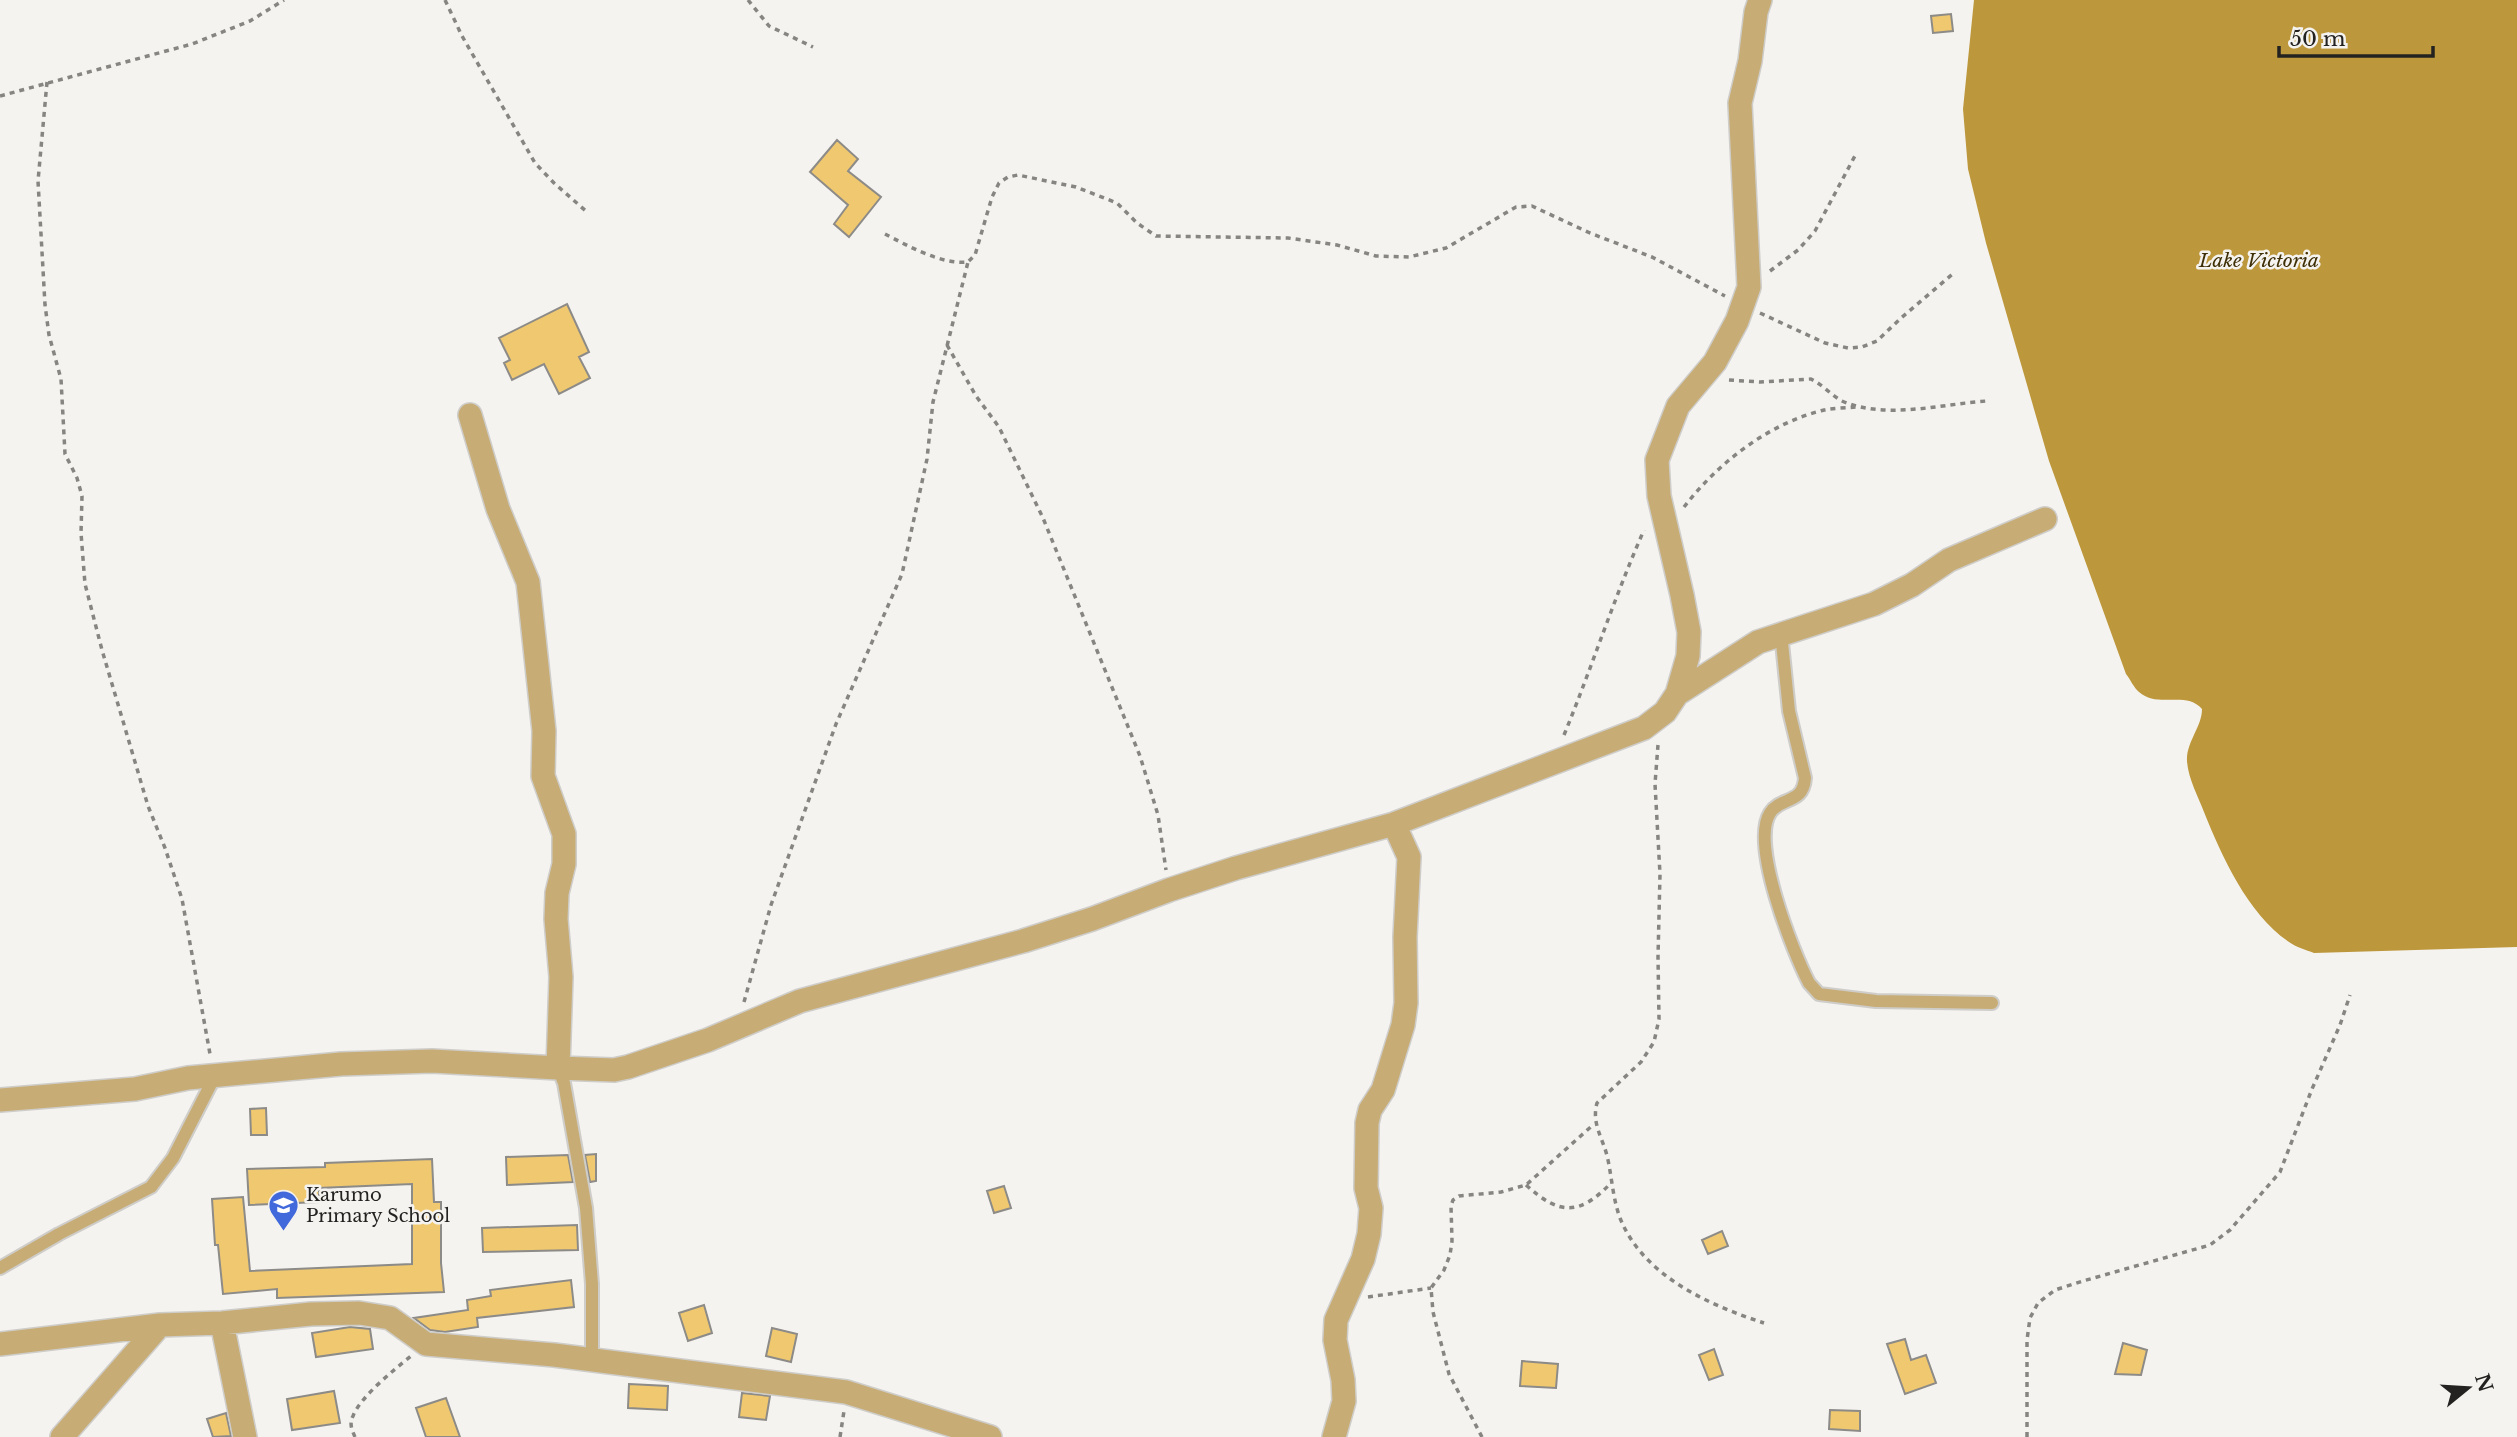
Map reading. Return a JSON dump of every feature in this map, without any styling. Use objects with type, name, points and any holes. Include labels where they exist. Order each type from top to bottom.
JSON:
[{"type":"street","points":[[1671,703],[1688,656],[1689,632],[1665,531],[1657,460],[1678,406],[1715,362],[1737,321],[1746,296],[1740,103],[1760,0]]},
{"type":"street","points":[[470,415],[498,509],[528,582],[544,731],[543,776],[564,834],[564,864],[557,893],[556,919],[561,977],[558,1068]]},
{"type":"street","points":[[0,1100],[135,1089],[188,1079],[341,1064],[432,1060],[621,1069],[687,1047],[800,1001],[1023,941],[1236,868],[1394,824],[1644,728],[1671,703],[1737,653],[1782,633],[1874,604],[1912,585],[1949,560],[2045,519]]},
{"type":"street","points":[[1334,1437],[1344,1401],[1336,1320],[1363,1259],[1369,1234],[1371,1208],[1366,1188],[1367,1123],[1370,1110],[1382,1090],[1403,1025],[1406,1003],[1405,937],[1409,857],[1394,824]]},
{"type":"street","points":[[0,1344],[160,1325],[359,1313],[390,1318],[426,1345],[592,1360],[846,1392],[990,1437]]},
{"type":"street","points":[[222,1323],[245,1437]]},
{"type":"street","points":[[62,1437],[160,1325]]},
{"type":"lane","points":[[1782,633],[1789,711],[1805,787],[1800,795],[1771,811],[1767,819],[1766,841],[1775,899],[1799,965],[1809,983],[1819,994],[1876,1001],[1992,1003]]},
{"type":"lane","points":[[558,1068],[564,1083],[586,1208],[592,1284],[592,1360]]},
{"type":"lane","points":[[0,1268],[151,1187],[173,1158],[215,1076]]},
{"type":"path","points":[[0,96],[192,44],[250,20],[284,0]]},
{"type":"path","points":[[445,0],[462,36],[535,163],[587,212]]},
{"type":"path","points":[[748,0],[769,26],[813,47]]},
{"type":"path","points":[[47,82],[38,181],[42,269],[49,335],[61,379],[64,446],[82,496],[81,533],[85,584],[148,806],[182,899],[215,1076]]},
{"type":"path","points":[[1746,296],[1815,232],[1857,152]]},
{"type":"path","points":[[737,1027],[771,905],[836,724],[902,574],[927,459],[933,402],[968,262],[975,255],[992,197],[999,183],[1008,177],[1018,175],[1076,187],[1117,203],[1137,223],[1156,236],[1288,238],[1336,245],[1376,256],[1409,257],[1446,248],[1516,207],[1532,206],[1590,233],[1746,296],[1825,343],[1848,348],[1877,341],[1955,272]]},
{"type":"path","points":[[885,234],[908,246],[952,262],[968,262]]},
{"type":"path","points":[[947,344],[976,396],[999,427],[1043,518],[1108,676],[1140,757],[1158,815],[1169,890]]},
{"type":"path","points":[[1702,376],[1741,382],[1811,379],[1840,400],[1859,407],[1881,410],[1919,409],[1987,401]]},
{"type":"path","points":[[1665,531],[1691,497],[1722,466],[1756,441],[1805,416],[1826,410],[1859,407]]},
{"type":"path","points":[[1553,763],[1584,687],[1616,594],[1659,496]]},
{"type":"path","points":[[1671,703],[1658,742],[1655,784],[1660,874],[1660,1019],[1654,1042],[1641,1062],[1597,1103],[1594,1124],[1607,1155],[1621,1220],[1633,1241],[1657,1267],[1687,1290],[1724,1310],[1764,1323]]},
{"type":"path","points":[[2027,1437],[2027,1340],[2030,1318],[2038,1303],[2055,1290],[2210,1245],[2230,1230],[2280,1172],[2350,995]]},
{"type":"path","points":[[1482,1437],[1449,1374],[1439,1342],[1431,1289],[1450,1255],[1453,1200],[1459,1196],[1501,1192],[1526,1185],[1594,1124]]},
{"type":"path","points":[[1526,1185],[1542,1200],[1558,1207],[1575,1208],[1596,1198],[1611,1183]]},
{"type":"path","points":[[1346,1302],[1431,1289]]},
{"type":"path","points":[[355,1437],[351,1425],[360,1404],[397,1367],[426,1345]]},
{"type":"water","name":"Lake Victoria","points":[[1974,0],[2517,0],[2517,947],[2314,953],[2292,944],[2274,930],[2249,900],[2228,866],[2194,787],[2187,761],[2202,709],[2188,701],[2147,697],[2137,690],[2126,674],[2049,461],[1986,243],[1968,169],[1963,109]]},
{"type":"building","points":[[1951,14],[1953,31],[1933,33],[1931,16]]},
{"type":"building","points":[[837,140],[858,159],[848,171],[881,197],[849,237],[834,224],[848,205],[810,172]]},
{"type":"building","points":[[567,304],[589,352],[579,357],[590,378],[559,394],[544,364],[512,380],[504,363],[510,360],[499,338]]},
{"type":"building","points":[[266,1108],[267,1135],[251,1135],[250,1109]]},
{"type":"building","points":[[596,1154],[596,1181],[590,1182],[585,1155]]},
{"type":"building","points":[[568,1155],[573,1182],[507,1185],[506,1157]]},
{"type":"building","points":[[432,1159],[434,1202],[441,1202],[444,1292],[277,1298],[277,1289],[223,1294],[218,1245],[215,1245],[212,1199],[243,1197],[250,1271],[412,1264],[412,1184],[319,1188],[319,1202],[249,1205],[247,1169],[325,1167],[325,1163]]},
{"type":"building","points":[[1004,1186],[1011,1208],[994,1213],[987,1191]]},
{"type":"building","points":[[577,1225],[578,1250],[483,1252],[482,1228]]},
{"type":"building","points":[[1722,1231],[1728,1246],[1708,1254],[1702,1240]]},
{"type":"building","points":[[571,1280],[574,1307],[477,1318],[478,1327],[445,1332],[430,1330],[414,1318],[468,1310],[467,1300],[491,1296],[490,1290]]},
{"type":"building","points":[[704,1305],[712,1333],[688,1341],[679,1313]]},
{"type":"building","points":[[350,1327],[370,1329],[373,1349],[316,1357],[312,1333]]},
{"type":"building","points":[[772,1328],[797,1334],[791,1362],[766,1356]]},
{"type":"building","points":[[1905,1339],[1911,1360],[1926,1355],[1936,1383],[1905,1394],[1887,1344]]},
{"type":"building","points":[[2123,1343],[2147,1350],[2141,1375],[2115,1374]]},
{"type":"building","points":[[1714,1349],[1723,1375],[1709,1380],[1699,1355]]},
{"type":"building","points":[[1522,1361],[1558,1364],[1556,1388],[1520,1386]]},
{"type":"building","points":[[629,1384],[668,1386],[667,1410],[628,1408]]},
{"type":"building","points":[[334,1391],[340,1423],[292,1430],[287,1399]]},
{"type":"building","points":[[742,1393],[770,1396],[766,1420],[739,1417]]},
{"type":"building","points":[[446,1398],[460,1437],[426,1437],[416,1408]]},
{"type":"building","points":[[1830,1410],[1860,1411],[1860,1431],[1829,1429]]},
{"type":"building","points":[[226,1413],[231,1436],[213,1437],[207,1419]]},
{"type":"place","name":"Karumo Primary School","points":[[283,1232]]}]
